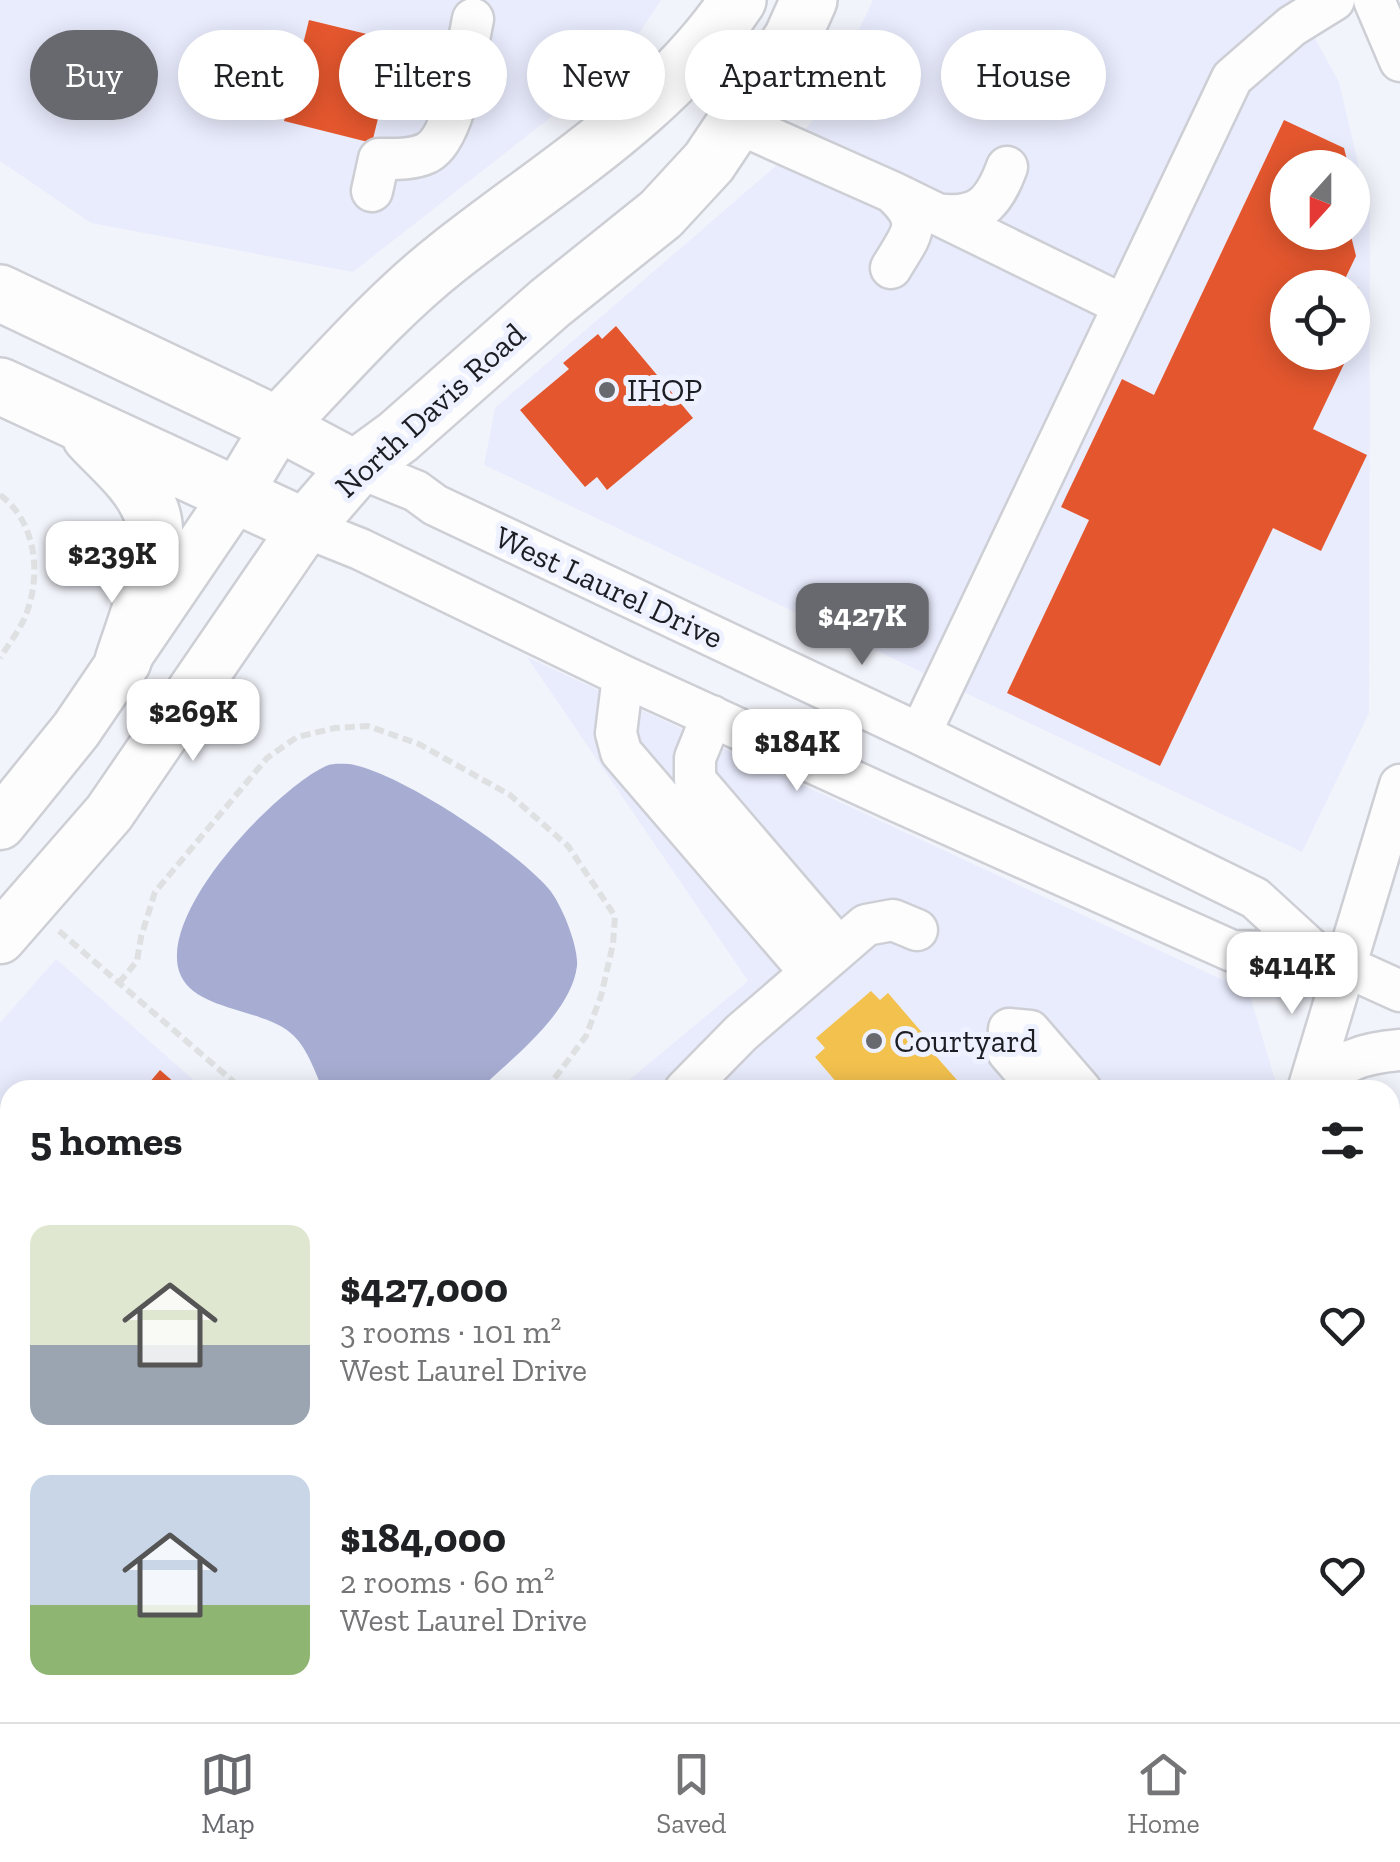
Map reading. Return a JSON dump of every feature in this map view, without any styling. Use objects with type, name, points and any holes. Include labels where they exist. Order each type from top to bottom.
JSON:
[{"type":"highway","points":[[278,425],[356,340],[443,260],[652,102],[711,41],[738,0]]},
{"type":"highway","name":"North Davis Road","points":[[305,527],[358,467],[661,214],[709,162],[792,38],[809,0]]},
{"type":"highway","name":"West Laurel Drive","points":[[0,293],[278,425]]},
{"type":"highway","points":[[0,386],[305,527]]},
{"type":"highway","points":[[74,420],[138,488],[152,512],[154,545],[145,592],[123,661]]},
{"type":"main road","name":"West Laurel Drive","points":[[278,425],[358,467]]},
{"type":"main road","points":[[0,824],[76,730],[236,495],[278,425]]},
{"type":"main road","name":"North Davis Road","points":[[0,938],[109,813],[305,527]]},
{"type":"street","points":[[920,734],[1232,78],[1292,26],[1334,0]]},
{"type":"street","points":[[1374,0],[1400,62]]},
{"type":"street","points":[[372,190],[379,159],[408,158],[427,152],[444,136],[474,19]]},
{"type":"street","points":[[735,122],[892,192],[1123,304]]},
{"type":"street","points":[[936,214],[956,217],[980,209],[999,188],[1007,167]]},
{"type":"street","points":[[891,268],[914,224],[912,213],[892,192]]},
{"type":"street","name":"West Laurel Drive","points":[[358,467],[416,491],[435,505],[920,734],[1255,898],[1329,958]]},
{"type":"street","points":[[305,527],[360,549],[623,676],[1232,950],[1329,958],[1400,991]]},
{"type":"street","points":[[623,676],[616,733],[621,752],[824,960]]},
{"type":"street","points":[[712,716],[695,758],[694,780],[824,960]]},
{"type":"street","points":[[1310,1080],[1329,958],[1400,785]]},
{"type":"street","points":[[695,1080],[741,1032],[866,925],[893,920],[917,930]]},
{"type":"street","points":[[1027,1074],[1008,1052],[1009,1029],[1030,1031],[1072,1080]]},
{"type":"street","points":[[1324,1080],[1346,1062],[1361,1056],[1400,1050]]},
{"type":"path","points":[[0,495],[27,526],[35,554],[26,615],[0,658]]},
{"type":"path","points":[[119,983],[137,961],[155,892],[267,758],[297,737],[368,726],[419,744],[510,795],[568,846],[616,916],[601,996],[586,1036],[553,1080]]},
{"type":"path","points":[[54,927],[231,1080]]},
{"type":"shaded area","points":[[0,0],[661,0],[641,30],[527,30],[527,120],[547,120],[353,272],[91,223],[0,161]]},
{"type":"shaded area","points":[[873,0],[1294,0],[1339,82],[1355,150],[1270,150],[1270,250],[1370,250],[1370,270],[1270,270],[1270,370],[1370,370],[1369,713],[1302,852],[484,465],[495,408],[776,166],[813,120],[921,120],[921,30],[859,30]]},
{"type":"shaded area","points":[[527,657],[1249,992],[1275,1080],[629,1080],[748,981]]},
{"type":"shaded area","points":[[56,959],[194,1080],[0,1080],[0,1023]]},
{"type":"water","points":[[349,764],[370,770],[425,796],[509,853],[548,888],[558,903],[575,948],[577,966],[572,984],[552,1018],[490,1080],[319,1080],[294,1036],[267,1020],[202,997],[181,976],[177,951],[185,921],[201,889],[224,857],[278,800],[329,765]]},
{"type":"building: Homes","name":"Courtyard","points":[[871,991],[880,1000],[888,993],[957,1080],[835,1080],[815,1057],[825,1048],[816,1038]]},
{"type":"building: Shops","points":[[309,20],[350,30],[339,30],[339,120],[378,120],[372,143],[284,121],[319,120],[319,30],[307,30]]},
{"type":"building: Shops","points":[[1284,120],[1344,148],[1270,150],[1270,250],[1354,250],[1356,256],[1349,270],[1270,270],[1270,370],[1341,370],[1313,429],[1367,455],[1321,551],[1273,528],[1160,766],[1007,693],[1089,520],[1061,507],[1122,379],[1154,395]]},
{"type":"building: Shops","name":"IHOP","points":[[616,326],[693,418],[607,490],[597,477],[585,487],[520,410],[569,369],[563,363],[598,334],[602,339]]},
{"type":"building: Shops","points":[[160,1070],[172,1080],[152,1080]]},
{"type":"place","name":"IHOP","points":[[607,390]]},
{"type":"place","name":"Courtyard","points":[[874,1041]]}]
